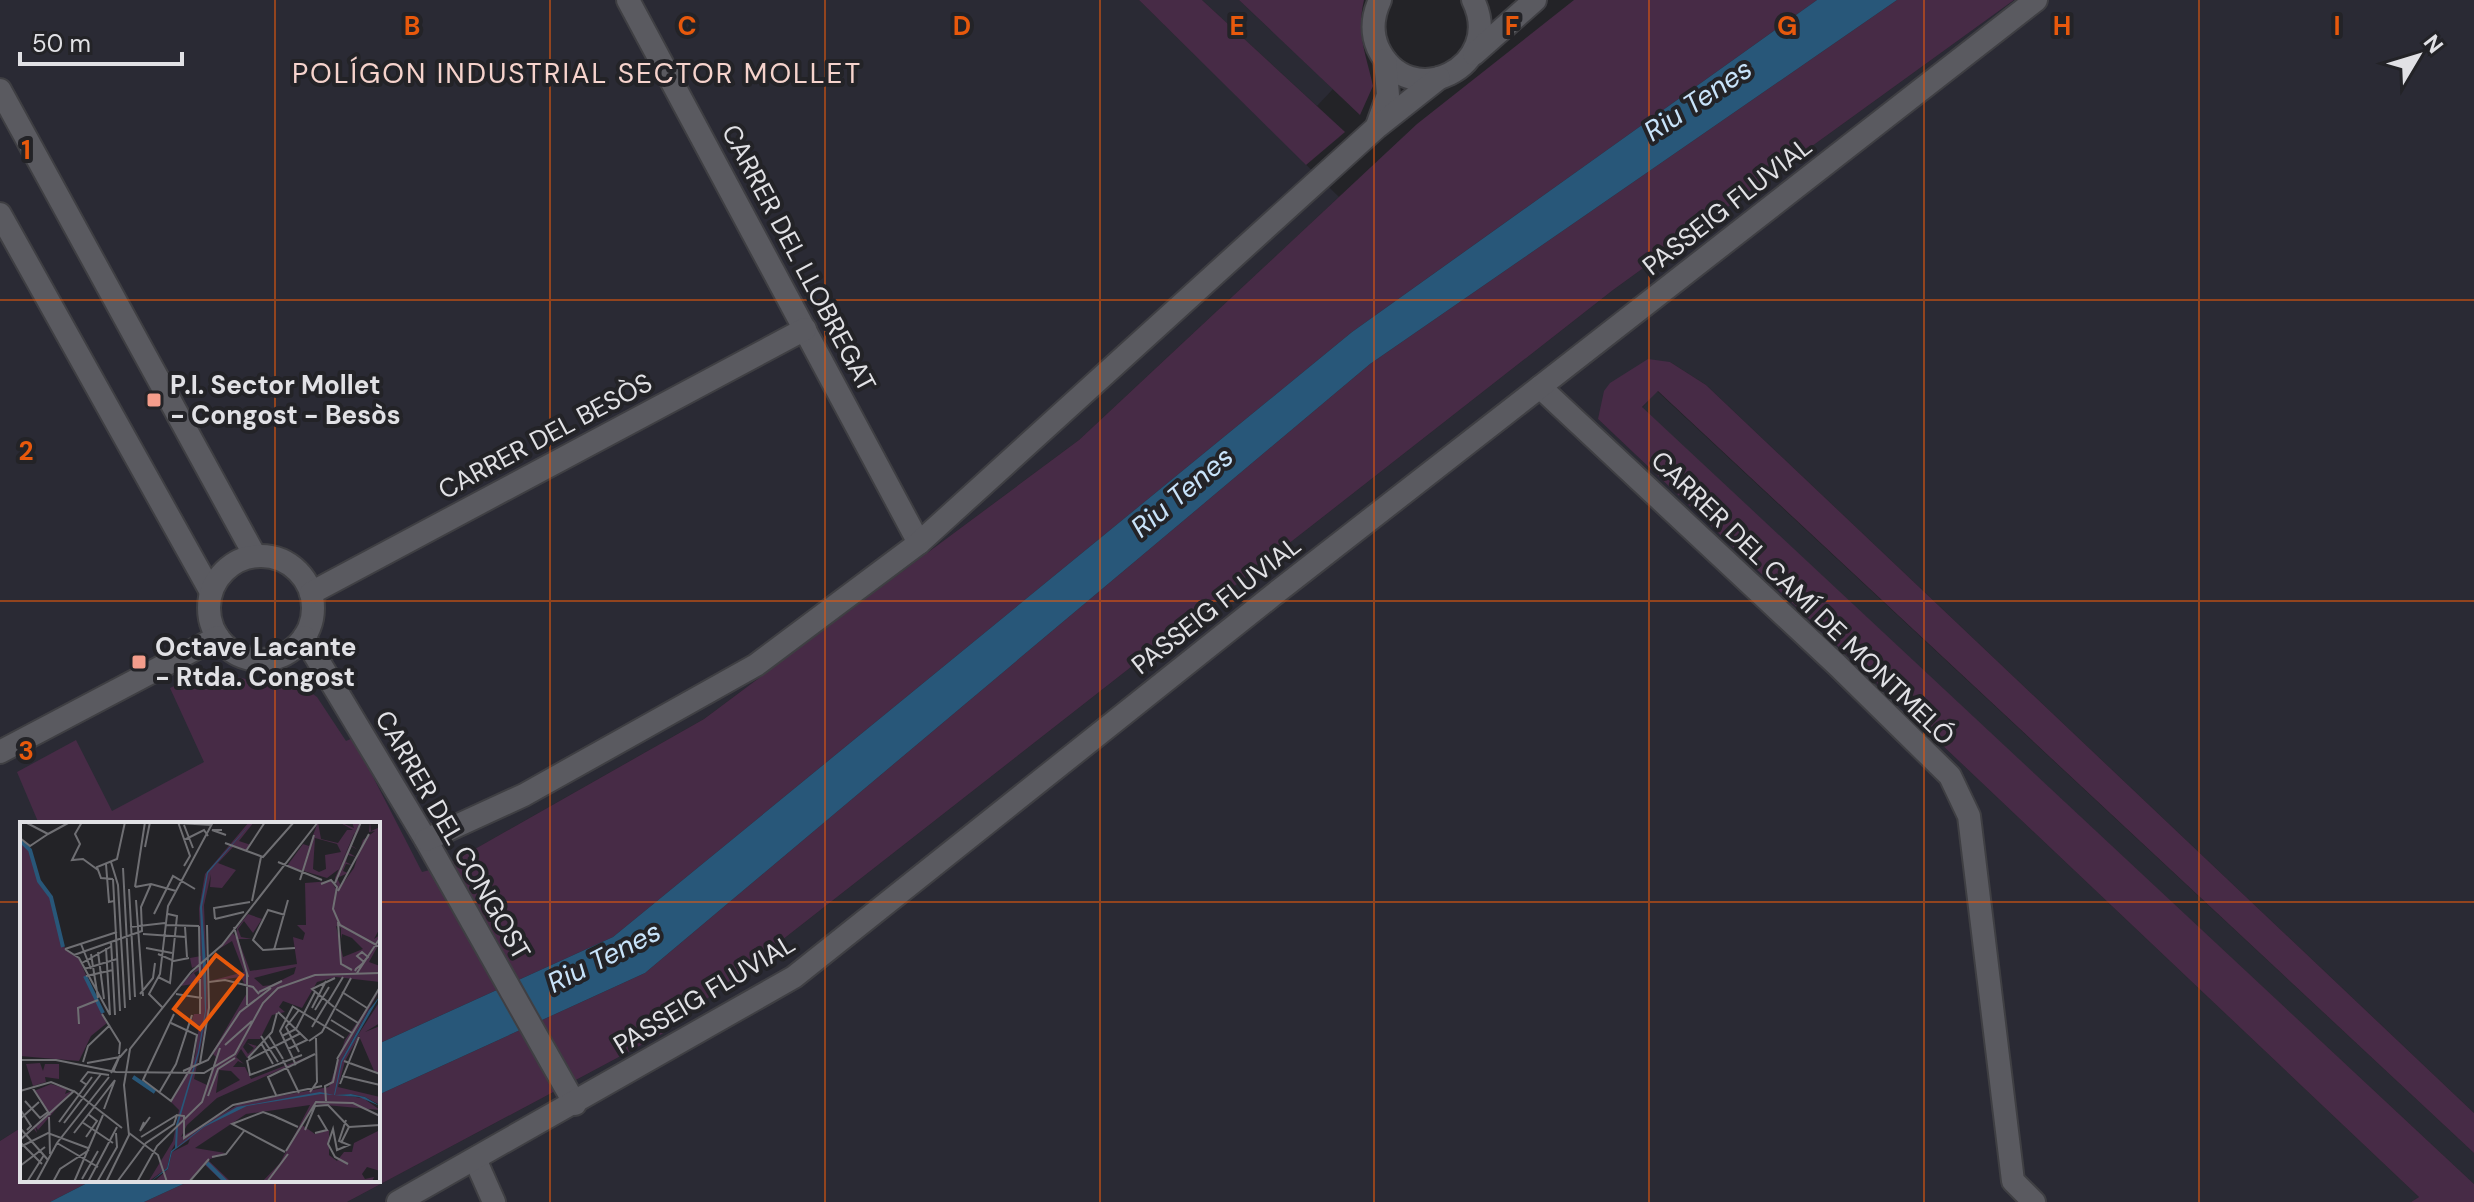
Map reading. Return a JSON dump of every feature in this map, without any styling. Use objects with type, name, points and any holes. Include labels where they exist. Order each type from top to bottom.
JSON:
[{"type":"street","name":"CARRER DEL LLOBREGAT","points":[[628,0],[919,543]]},
{"type":"street","points":[[1377,127],[1388,95],[1385,60],[1373,29],[1380,0]]},
{"type":"street","points":[[1470,57],[1479,39],[1480,28],[1473,0]]},
{"type":"street","points":[[1385,60],[1409,77],[1439,78],[1456,71],[1535,0]]},
{"type":"street","name":"PASSEIG FLUVIAL","points":[[398,1202],[794,977],[1260,606],[2036,0]]},
{"type":"street","points":[[426,840],[524,795],[756,665],[919,543],[1377,127],[1439,78]]},
{"type":"street","points":[[0,90],[254,554]]},
{"type":"street","points":[[0,214],[211,592]]},
{"type":"street","name":"CARRER DEL BESÒS","points":[[311,593],[805,329]]},
{"type":"street","name":"CARRER DEL CAMÍ DE MONTMELÓ","points":[[1540,387],[1837,665],[1950,776],[1969,816],[2010,1192],[2034,1202]]},
{"type":"street","points":[[254,554],[272,556],[288,563],[302,576],[311,593],[313,611],[304,637],[285,654],[261,660],[245,658],[230,650],[218,637],[209,611],[211,592],[220,575],[235,562],[254,554]]},
{"type":"street","points":[[0,752],[218,637]]},
{"type":"street","name":"CARRER DEL CONGOST","points":[[304,637],[426,840],[575,1104]]},
{"type":"street","points":[[475,1159],[494,1202]]},
{"type":"shaded area","points":[[0,0],[1139,0],[1339,197],[1079,440],[704,719],[445,866],[380,885],[380,822],[20,822],[20,1128],[0,1141]]},
{"type":"shaded area","points":[[1139,0],[1202,0],[1345,132],[1306,165]]},
{"type":"shaded area","points":[[1202,0],[1239,0],[1333,89],[1317,106]]},
{"type":"shaded area","points":[[1239,0],[1364,0],[1361,34],[1373,86],[1360,115]]},
{"type":"shaded area","points":[[1574,0],[1817,0],[1352,332],[613,937],[380,1043],[380,822],[38,822],[17,772],[76,740],[112,811],[204,762],[170,688],[202,673],[220,673],[266,684],[299,684],[317,697],[346,741],[353,738],[422,872],[445,866],[704,719],[1079,440],[1417,124]]},
{"type":"shaded area","points":[[1897,0],[2014,0],[1613,290],[662,1034],[347,1202],[144,1202],[188,1182],[380,1182],[380,1094],[645,973],[1370,364]]},
{"type":"shaded area","points":[[2014,0],[2474,0],[2474,1113],[1706,385],[1670,362],[1598,419],[2419,1197],[2411,1202],[347,1202],[662,1034],[1613,290]]},
{"type":"shaded area","points":[[1648,359],[1670,362],[1706,385],[2474,1113],[2474,1153],[1658,391],[1642,407],[2474,1184],[2474,1202],[2411,1202],[2419,1197],[1598,419],[1604,391],[1610,383]]},
{"type":"shaded area","points":[[1657,391],[2474,1153],[2474,1184],[1642,408]]},
{"type":"shaded area","points":[[20,1128],[20,1182],[89,1182],[50,1202],[0,1202],[0,1141]]},
{"type":"water","name":"Riu Tenes","points":[[1817,0],[1897,0],[1370,364],[645,973],[380,1094],[380,1043],[613,937],[1352,332]]},
{"type":"water","points":[[89,1182],[188,1182],[144,1202],[50,1202]]},
{"type":"place","name":"P.I. Sector Mollet - Congost - Besòs","points":[[154,400]]},
{"type":"place","name":"Octave Lacante - Rtda. Congost","points":[[139,662]]},
{"type":"district","name":"POLÍGON INDUSTRIAL SECTOR MOLLET","points":[[577,73]]}]
